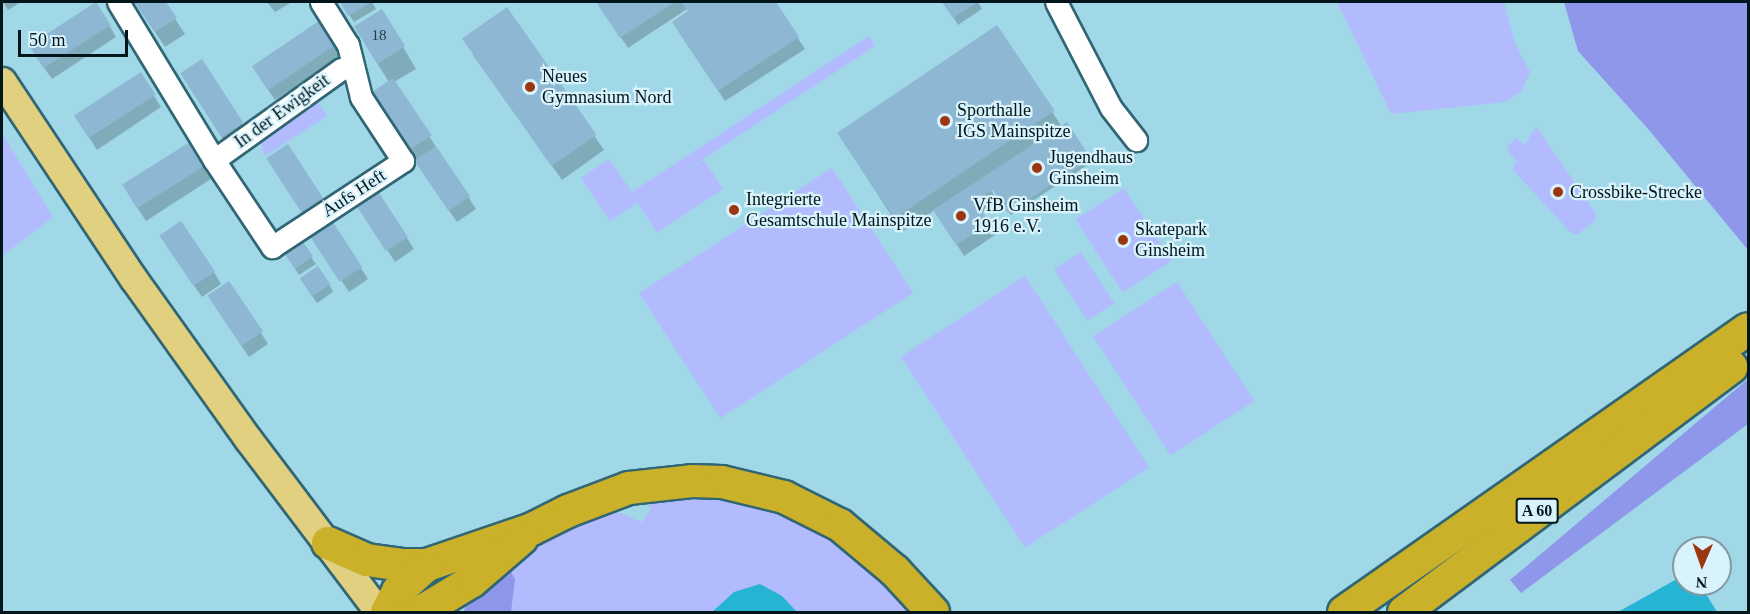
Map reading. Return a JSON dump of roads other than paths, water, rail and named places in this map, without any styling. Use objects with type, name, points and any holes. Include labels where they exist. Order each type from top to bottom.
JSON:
[{"type":"highway","name":"A 60","points":[[1345,611],[1745,344]]},
{"type":"highway","name":"A 60","points":[[1406,611],[1745,344]]},
{"type":"highway","points":[[328,543],[376,562],[427,564],[532,530],[568,511],[629,488],[692,481],[753,488],[784,497],[840,525],[895,571],[933,612]]},
{"type":"highway","points":[[420,612],[472,581],[532,530]]},
{"type":"highway","points":[[387,612],[398,591],[427,564]]},
{"type":"highway","points":[[450,612],[472,581]]},
{"type":"main road","points":[[2,81],[133,278],[248,439],[379,612]]},
{"type":"street","points":[[118,2],[214,160]]},
{"type":"street","points":[[321,2],[348,45],[352,67]]},
{"type":"street","points":[[1056,2],[1111,108],[1136,140]]},
{"type":"street","name":"In der Ewigkeit","points":[[214,160],[341,69],[352,67]]},
{"type":"street","name":"Aufs Heft","points":[[214,160],[272,247],[403,161],[361,97],[352,67]]},
{"type":"place","name":"Neues Gymnasium Nord","points":[[530,87]]},
{"type":"place","name":"Sporthalle IGS Mainspitze","points":[[945,121]]},
{"type":"place","name":"Jugendhaus Ginsheim","points":[[1037,168]]},
{"type":"place","name":"Crossbike-Strecke","points":[[1558,192]]},
{"type":"place","name":"Integrierte Gesamtschule Mainspitze","points":[[734,210]]},
{"type":"place","name":"VfB Ginsheim 1916 e.V.","points":[[961,216]]},
{"type":"place","name":"Skatepark Ginsheim","points":[[1123,240]]}]
